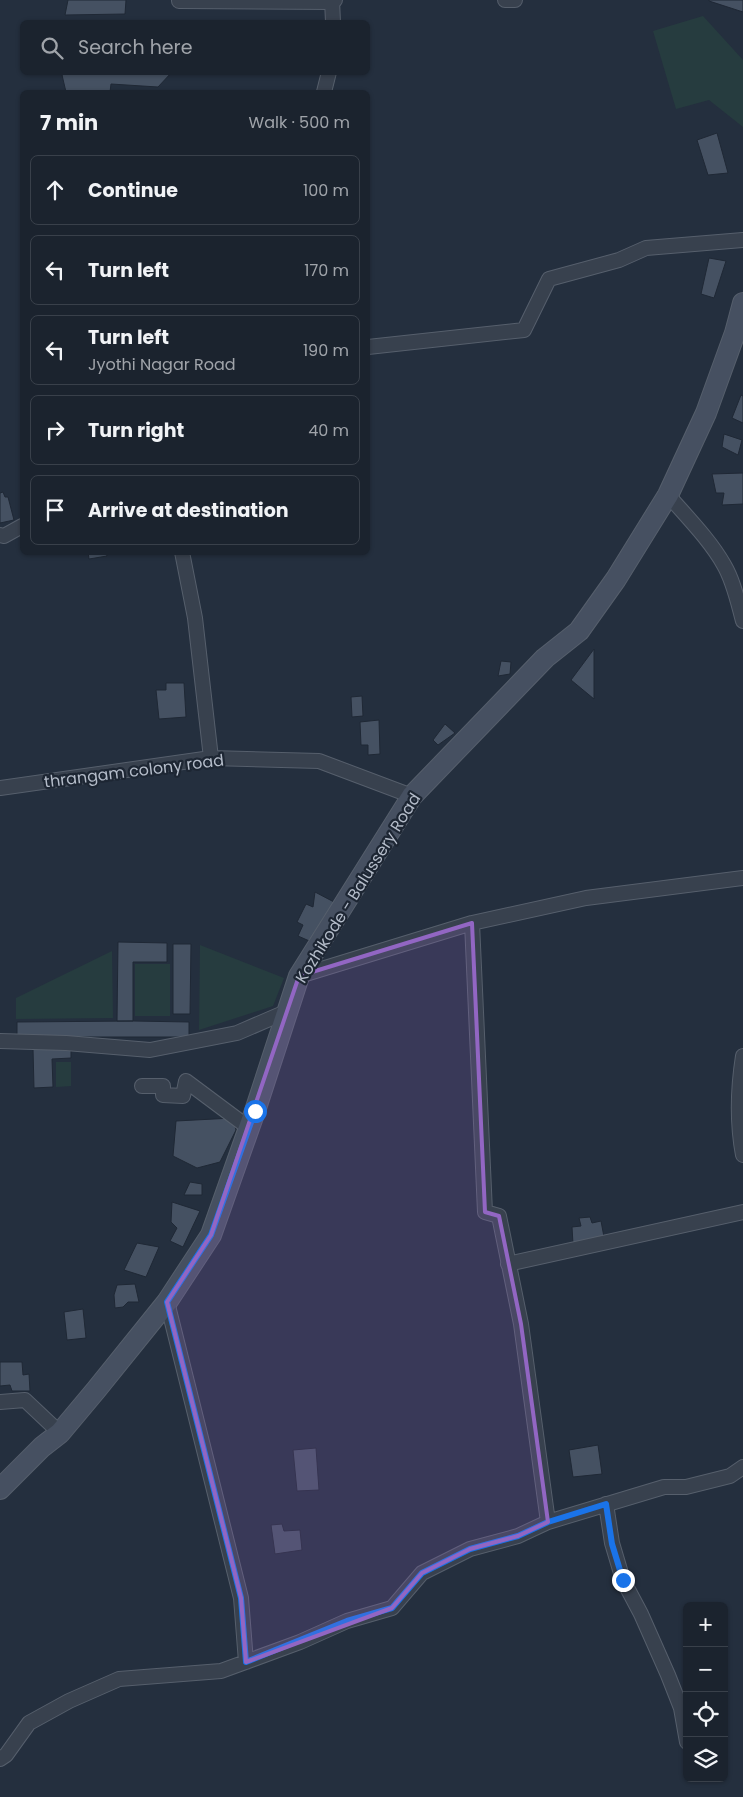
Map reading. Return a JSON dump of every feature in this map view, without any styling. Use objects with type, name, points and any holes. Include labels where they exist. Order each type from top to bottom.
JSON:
[{"type":"main road","name":"Kozhikode - Balussery Road","points":[[0,1489],[42,1447],[60,1433],[167,1302],[211,1235],[249,1128],[299,976],[412,796],[545,658],[579,631],[616,579],[668,495],[706,413],[735,333],[743,303]]},
{"type":"street","points":[[179,1],[333,0],[333,20]]},
{"type":"street","points":[[505,0],[515,0]]},
{"type":"street","points":[[324,90],[327,75]]},
{"type":"street","points":[[370,347],[524,330],[549,279],[619,260],[646,248],[743,240]]},
{"type":"street","points":[[668,495],[725,566],[743,622]]},
{"type":"street","points":[[0,535],[4,536],[20,527]]},
{"type":"street","points":[[183,555],[195,618],[211,758]]},
{"type":"street","name":"thrangam colony road","points":[[0,788],[211,758],[319,761],[412,796]]},
{"type":"street","points":[[299,976],[472,923],[586,898],[743,878]]},
{"type":"street","points":[[472,923],[485,1212],[499,1216],[520,1324],[548,1522]]},
{"type":"street","points":[[0,1041],[66,1043],[150,1050],[236,1033],[288,1012]]},
{"type":"street","points":[[743,1056],[741,1082],[741,1142],[743,1155]]},
{"type":"street","points":[[142,1086],[163,1086],[163,1095],[183,1096],[186,1081],[249,1128]]},
{"type":"street","points":[[508,1264],[743,1212]]},
{"type":"street","points":[[167,1302],[241,1598],[246,1662]]},
{"type":"street","points":[[0,1402],[25,1400],[60,1433]]},
{"type":"street","points":[[0,1759],[6,1755],[29,1724],[69,1701],[119,1679],[221,1671],[347,1621],[392,1608],[422,1573],[470,1549],[518,1536],[548,1522],[664,1487],[686,1487],[730,1476],[743,1467]]},
{"type":"street","points":[[606,1504],[612,1544],[623,1580],[641,1614],[668,1675],[681,1708],[686,1737]]},
{"type":"highlighted area","points":[[472,923],[485,1212],[499,1216],[521,1324],[548,1522],[518,1536],[470,1549],[422,1573],[392,1608],[246,1662],[241,1598],[167,1302],[211,1235],[299,976]]},
{"type":"green space","points":[[703,16],[743,60],[743,127],[709,100],[676,109],[653,31]]},
{"type":"green space","points":[[200,945],[284,978],[273,1006],[199,1030]]},
{"type":"green space","points":[[112,951],[113,1018],[16,1019],[16,998]]},
{"type":"green space","points":[[135,964],[170,964],[170,1016],[135,1016]]},
{"type":"green space","points":[[56,1062],[71,1062],[71,1086],[56,1087]]},
{"type":"building","points":[[68,0],[126,0],[125,14],[65,15]]},
{"type":"building","points":[[743,0],[743,12],[709,1]]},
{"type":"building","points":[[62,75],[169,75],[158,87],[111,84],[110,90],[66,90]]},
{"type":"building","points":[[717,133],[728,173],[708,175],[697,140]]},
{"type":"building","points":[[709,258],[726,261],[714,298],[701,294]]},
{"type":"building","points":[[741,395],[743,396],[743,423],[732,418]]},
{"type":"building","points":[[724,434],[742,440],[738,455],[722,447]]},
{"type":"building","points":[[743,473],[743,504],[722,505],[724,493],[716,493],[712,474]]},
{"type":"building","points":[[3,492],[5,497],[8,497],[14,520],[0,523],[0,493]]},
{"type":"building","points":[[88,555],[107,556],[89,559]]},
{"type":"building","points":[[594,649],[594,699],[571,680]]},
{"type":"building","points":[[501,661],[511,662],[510,674],[498,676]]},
{"type":"building","points":[[166,683],[184,683],[186,717],[159,719],[156,690],[166,690]]},
{"type":"building","points":[[362,696],[363,716],[352,717],[351,697]]},
{"type":"building","points":[[379,720],[380,754],[368,755],[368,745],[361,745],[360,722]]},
{"type":"building","points":[[445,724],[455,733],[438,745],[433,740]]},
{"type":"building","points":[[315,892],[334,902],[314,943],[298,936],[303,925],[297,922],[306,904],[313,907]]},
{"type":"building","points":[[118,942],[167,943],[167,962],[133,962],[133,1021],[117,1021]]},
{"type":"building","points":[[173,944],[191,944],[190,1014],[173,1014]]},
{"type":"building","points":[[17,1022],[189,1022],[189,1037],[17,1037]]},
{"type":"building","points":[[71,1048],[71,1058],[52,1059],[53,1087],[34,1088],[33,1049]]},
{"type":"building","points":[[233,1118],[236,1130],[220,1162],[197,1168],[173,1156],[176,1121]]},
{"type":"building","points":[[190,1182],[202,1184],[202,1195],[184,1195]]},
{"type":"building","points":[[172,1202],[200,1211],[183,1247],[170,1241],[177,1228],[171,1222]]},
{"type":"building","points":[[590,1217],[592,1223],[601,1221],[604,1237],[573,1244],[572,1227],[581,1226],[579,1218]]},
{"type":"building","points":[[137,1243],[159,1247],[146,1277],[124,1270]]},
{"type":"building","points":[[135,1284],[139,1302],[128,1302],[123,1307],[115,1308],[114,1295],[117,1285]]},
{"type":"building","points":[[83,1309],[86,1338],[67,1340],[64,1312]]},
{"type":"building","points":[[0,1362],[22,1362],[23,1375],[29,1374],[30,1391],[12,1391],[10,1385],[0,1386]]},
{"type":"building","points":[[598,1445],[602,1474],[573,1477],[569,1450]]},
{"type":"building","points":[[316,1448],[319,1490],[297,1491],[293,1450]]},
{"type":"building","points":[[282,1524],[284,1531],[300,1530],[302,1550],[275,1554],[271,1525]]},
{"type":"route","points":[[255,1111],[211,1235],[167,1302],[241,1598],[246,1662],[300,1642],[347,1621],[392,1608],[422,1573],[470,1549],[518,1536],[548,1522],[606,1504],[612,1544],[623,1580]]}]
